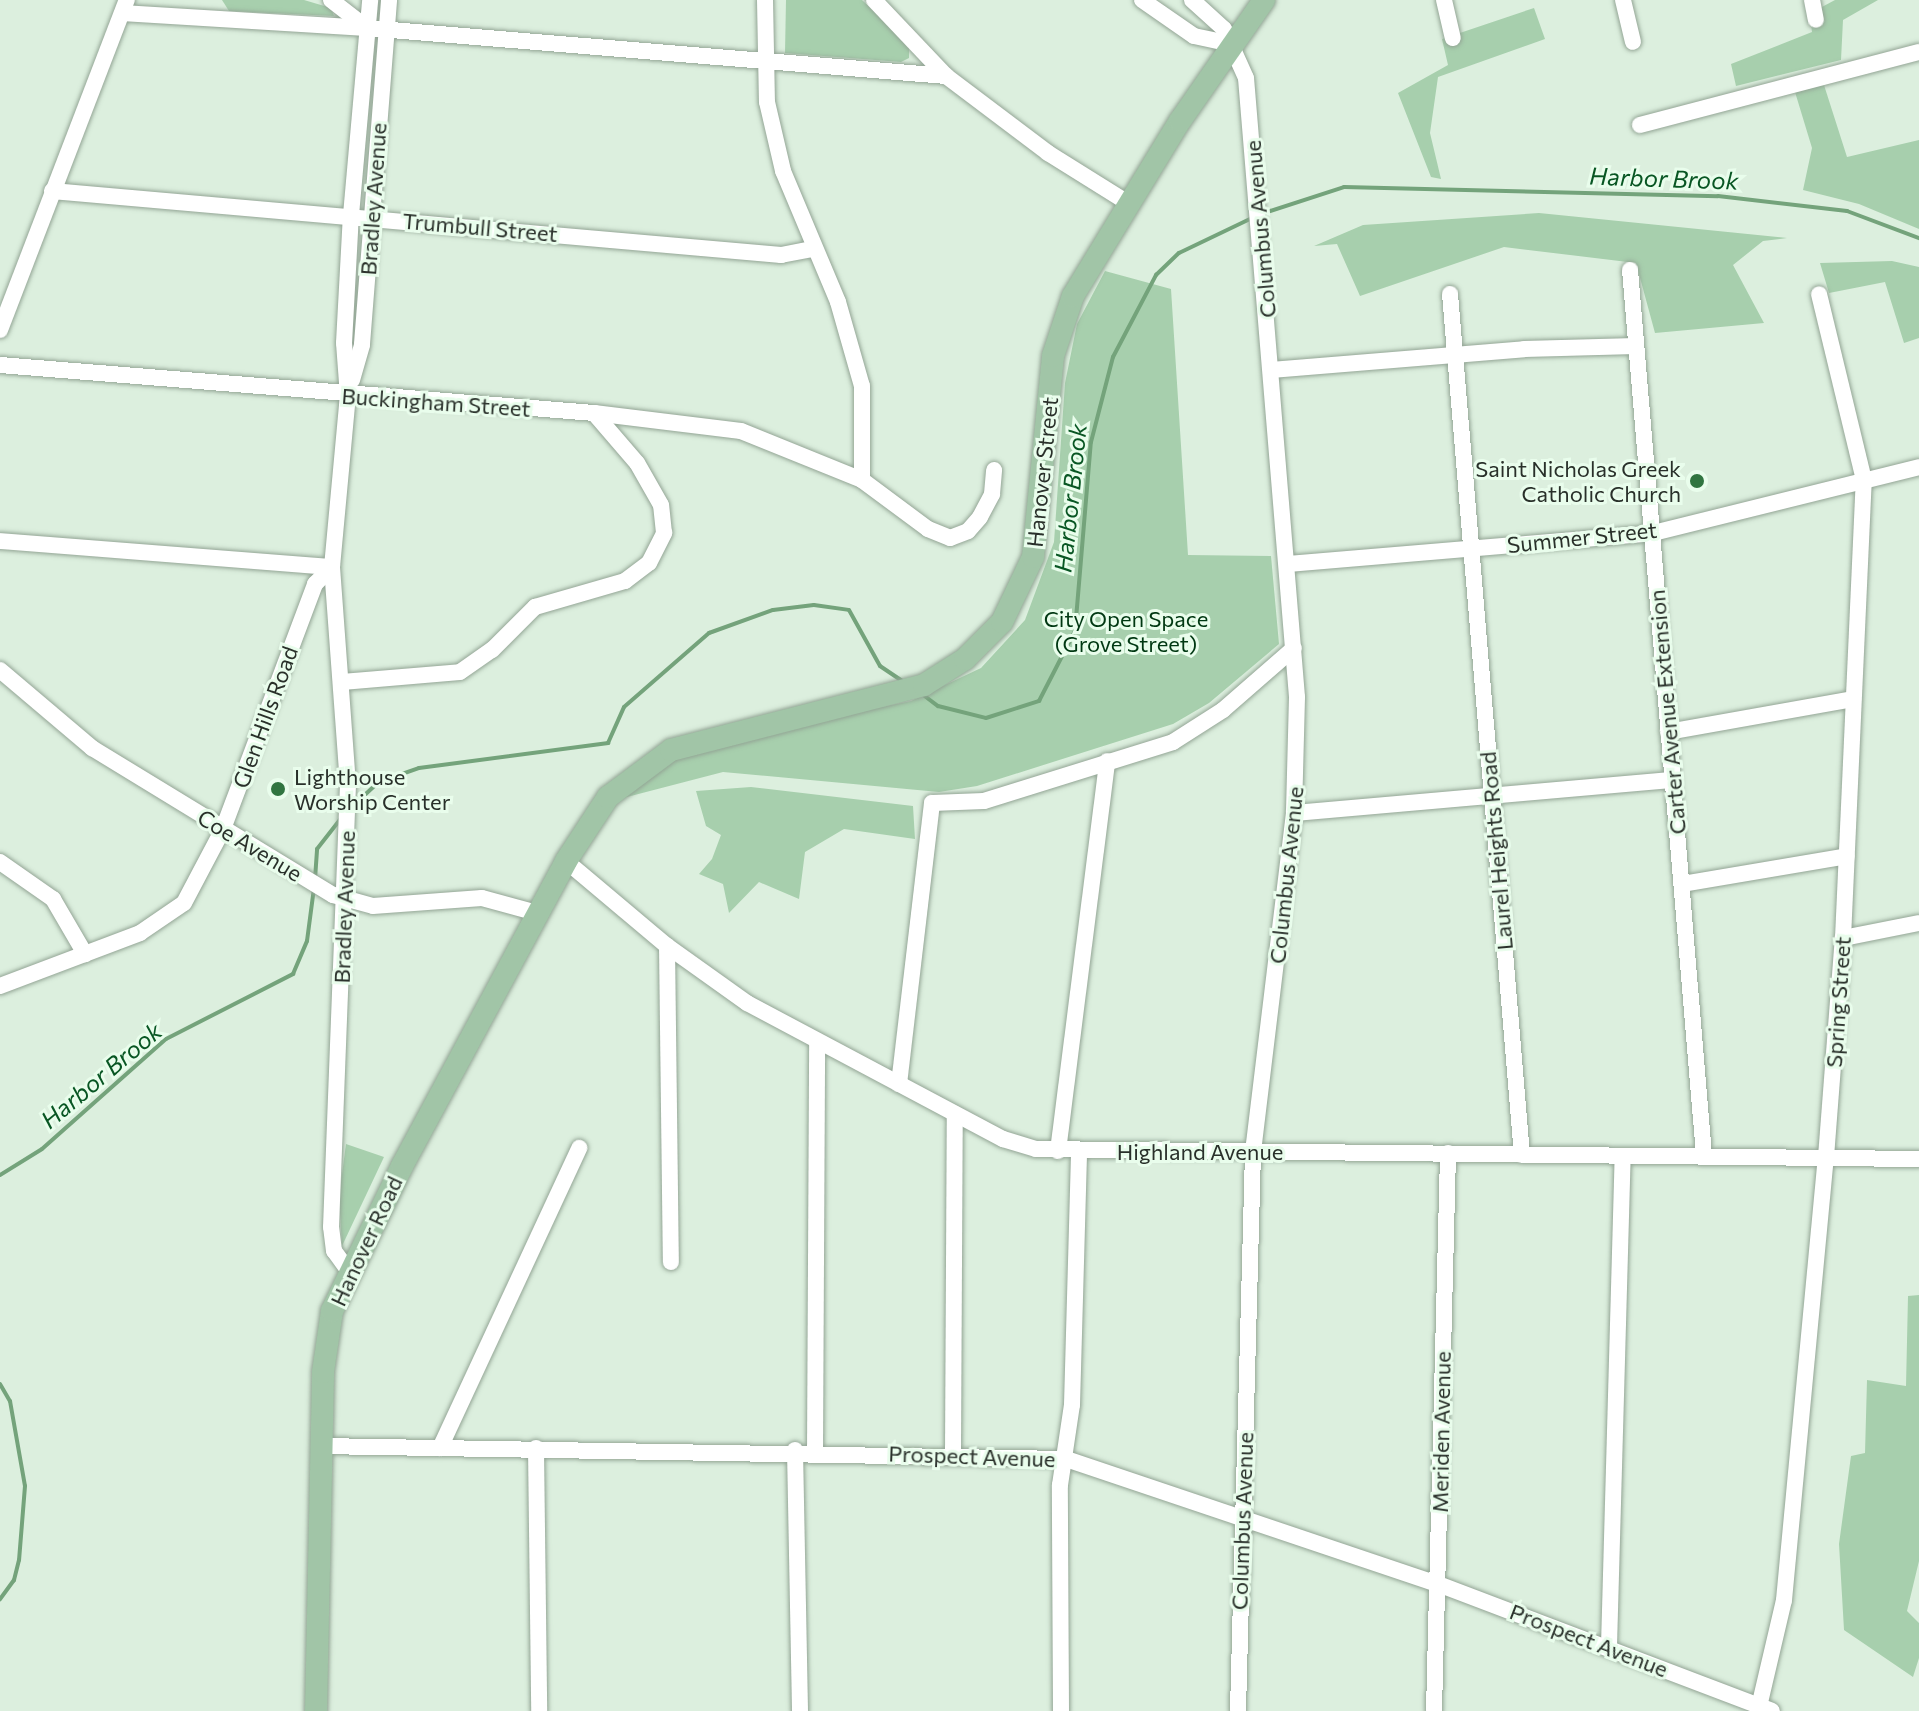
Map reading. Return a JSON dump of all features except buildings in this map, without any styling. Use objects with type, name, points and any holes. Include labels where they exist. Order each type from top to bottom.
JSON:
[{"type":"main road","name":"Hanover Street","points":[[566,861],[608,797],[671,750],[867,702],[945,673],[986,641],[1025,581],[1038,534],[1053,356],[1061,326],[1128,203],[1231,44],[1264,0]]},
{"type":"main road","name":"Hanover Road","points":[[316,1711],[320,1446],[328,1329],[348,1270],[566,861]]},
{"type":"street","points":[[200,18],[203,0]]},
{"type":"street","points":[[331,0],[367,28]]},
{"type":"street","name":"Bradley Avenue","points":[[348,1270],[334,1251],[331,1227],[347,751],[332,567],[348,396],[344,343],[351,215],[370,0]]},
{"type":"street","name":"Bradley Avenue","points":[[348,396],[362,344],[389,0]]},
{"type":"street","points":[[765,0],[767,106],[783,171],[811,249],[838,302],[862,386],[862,480]]},
{"type":"street","points":[[874,0],[946,76],[1048,153],[1128,203]]},
{"type":"street","points":[[1142,0],[1194,36],[1231,44]]},
{"type":"street","name":"Columbus Avenue","points":[[1192,0],[1217,20],[1246,78],[1294,648],[1294,813],[1253,1152],[1238,1711]]},
{"type":"street","points":[[1444,0],[1453,38]]},
{"type":"street","points":[[1623,0],[1633,42]]},
{"type":"street","points":[[1812,0],[1816,20]]},
{"type":"street","points":[[0,330],[124,7],[200,18],[367,28],[386,32],[946,76]]},
{"type":"street","points":[[1640,125],[1919,52]]},
{"type":"street","name":"Trumbull Street","points":[[52,191],[372,216],[781,255],[811,249]]},
{"type":"street","name":"Carter Avenue Extension","points":[[1630,270],[1704,1155]]},
{"type":"street","name":"Laurel Heights Road","points":[[1450,294],[1522,1155]]},
{"type":"street","name":"Spring Street","points":[[1763,1709],[1784,1600],[1826,1157],[1843,938],[1864,480],[1819,294]]},
{"type":"street","points":[[1271,370],[1455,354],[1636,346]]},
{"type":"street","name":"Buckingham Street","points":[[0,365],[348,396],[594,413],[741,431],[862,480],[928,529],[950,538],[968,531],[980,517],[992,494],[994,470]]},
{"type":"street","points":[[342,682],[460,672],[484,657],[535,607],[625,581],[649,563],[664,533],[661,505],[637,463],[594,413]]},
{"type":"street","name":"Summer Street","points":[[1287,564],[1653,533],[1919,467]]},
{"type":"street","points":[[0,541],[332,567]]},
{"type":"street","name":"Glen Hills Road","points":[[0,986],[140,933],[184,903],[223,829],[315,584],[332,567]]},
{"type":"street","points":[[899,1084],[932,803],[984,801],[1173,742],[1198,728],[1294,648]]},
{"type":"street","name":"Coe Avenue","points":[[0,670],[92,748],[326,892],[344,900],[373,906],[482,898],[537,913]]},
{"type":"street","points":[[1668,732],[1853,699]]},
{"type":"street","points":[[1058,1151],[1107,761]]},
{"type":"street","points":[[1294,813],[1672,780]]},
{"type":"street","points":[[1682,884],[1847,856]]},
{"type":"street","name":"Highland Avenue","points":[[566,861],[667,946],[738,997],[1019,1145],[1079,1152],[1919,1159]]},
{"type":"street","points":[[0,862],[53,899],[85,954]]},
{"type":"street","points":[[1843,938],[1919,923]]},
{"type":"street","points":[[667,946],[671,1262]]},
{"type":"street","points":[[815,1451],[817,1041]]},
{"type":"street","points":[[953,1454],[955,1114]]},
{"type":"street","points":[[440,1448],[579,1148]]},
{"type":"street","points":[[1061,1711],[1060,1509],[1072,1405],[1079,1152]]},
{"type":"street","name":"Meriden Avenue","points":[[1434,1711],[1448,1153]]},
{"type":"street","points":[[1609,1646],[1623,1156]]},
{"type":"street","name":"Prospect Avenue","points":[[320,1446],[795,1450],[1066,1459],[1438,1584],[1609,1646],[1763,1709]]},
{"type":"street","points":[[536,1448],[539,1711]]},
{"type":"street","points":[[795,1450],[800,1711]]},
{"type":"green space","points":[[222,0],[304,0],[331,8],[334,16],[229,11]]},
{"type":"green space","points":[[786,0],[862,0],[909,45],[909,58],[901,62],[785,53]]},
{"type":"green space","points":[[1835,0],[1878,0],[1843,20],[1841,60],[1736,86],[1731,64],[1812,32],[1811,24],[1820,8]]},
{"type":"green space","points":[[1534,8],[1545,39],[1438,77],[1430,133],[1441,179],[1431,177],[1398,93],[1448,65],[1442,39]]},
{"type":"green space","points":[[1824,85],[1847,157],[1919,140],[1919,229],[1859,204],[1803,190],[1812,148],[1795,92]]},
{"type":"green space","points":[[1539,213],[1787,238],[1763,241],[1733,265],[1764,323],[1655,333],[1636,263],[1504,247],[1360,296],[1337,244],[1314,246],[1363,225]]},
{"type":"green space","points":[[1892,261],[1919,267],[1919,338],[1904,343],[1885,282],[1829,293],[1820,263]]},
{"type":"green space","name":"City Open Space (Grove Street)","points":[[1105,271],[1171,289],[1188,555],[1271,556],[1279,644],[1209,703],[1173,724],[977,786],[939,792],[723,772],[623,798],[652,766],[832,717],[911,701],[981,668],[1025,620],[1054,542],[1065,383],[1077,324]]},
{"type":"green space","points":[[751,787],[913,806],[915,839],[844,829],[805,852],[799,899],[759,882],[729,913],[723,884],[699,874],[712,859],[721,835],[706,826],[696,791]]},
{"type":"green space","points":[[346,1144],[384,1157],[342,1246],[339,1197]]},
{"type":"green space","points":[[1919,1295],[1919,1561],[1907,1611],[1919,1623],[1919,1658],[1913,1677],[1844,1630],[1839,1544],[1851,1456],[1865,1453],[1867,1380],[1906,1386],[1908,1296]]},
{"type":"waterway","name":"Harbor Brook","points":[[1264,213],[1344,187],[1718,196],[1847,211],[1919,238]]},
{"type":"waterway","name":"Harbor Brook","points":[[922,694],[938,706],[986,718],[1039,701],[1075,631],[1091,442],[1113,357],[1156,275],[1179,253],[1252,218]]},
{"type":"waterway","name":"Harbor Brook","points":[[354,805],[379,782],[419,768],[608,743],[624,707],[709,633],[773,610],[814,605],[849,610],[880,666],[905,683]]},
{"type":"waterway","name":"Harbor Brook","points":[[315,879],[317,849],[342,817]]},
{"type":"waterway","name":"Harbor Brook","points":[[0,1175],[42,1149],[166,1039],[293,974],[307,941],[314,888]]},
{"type":"waterway","name":"Harbor Brook","points":[[0,1384],[10,1401],[25,1486],[19,1560],[14,1580],[0,1599]]},
{"type":"place","name":"Saint Nicholas Greek Catholic Church","points":[[1697,481]]},
{"type":"place","name":"Lighthouse Worship Center","points":[[278,789]]}]
